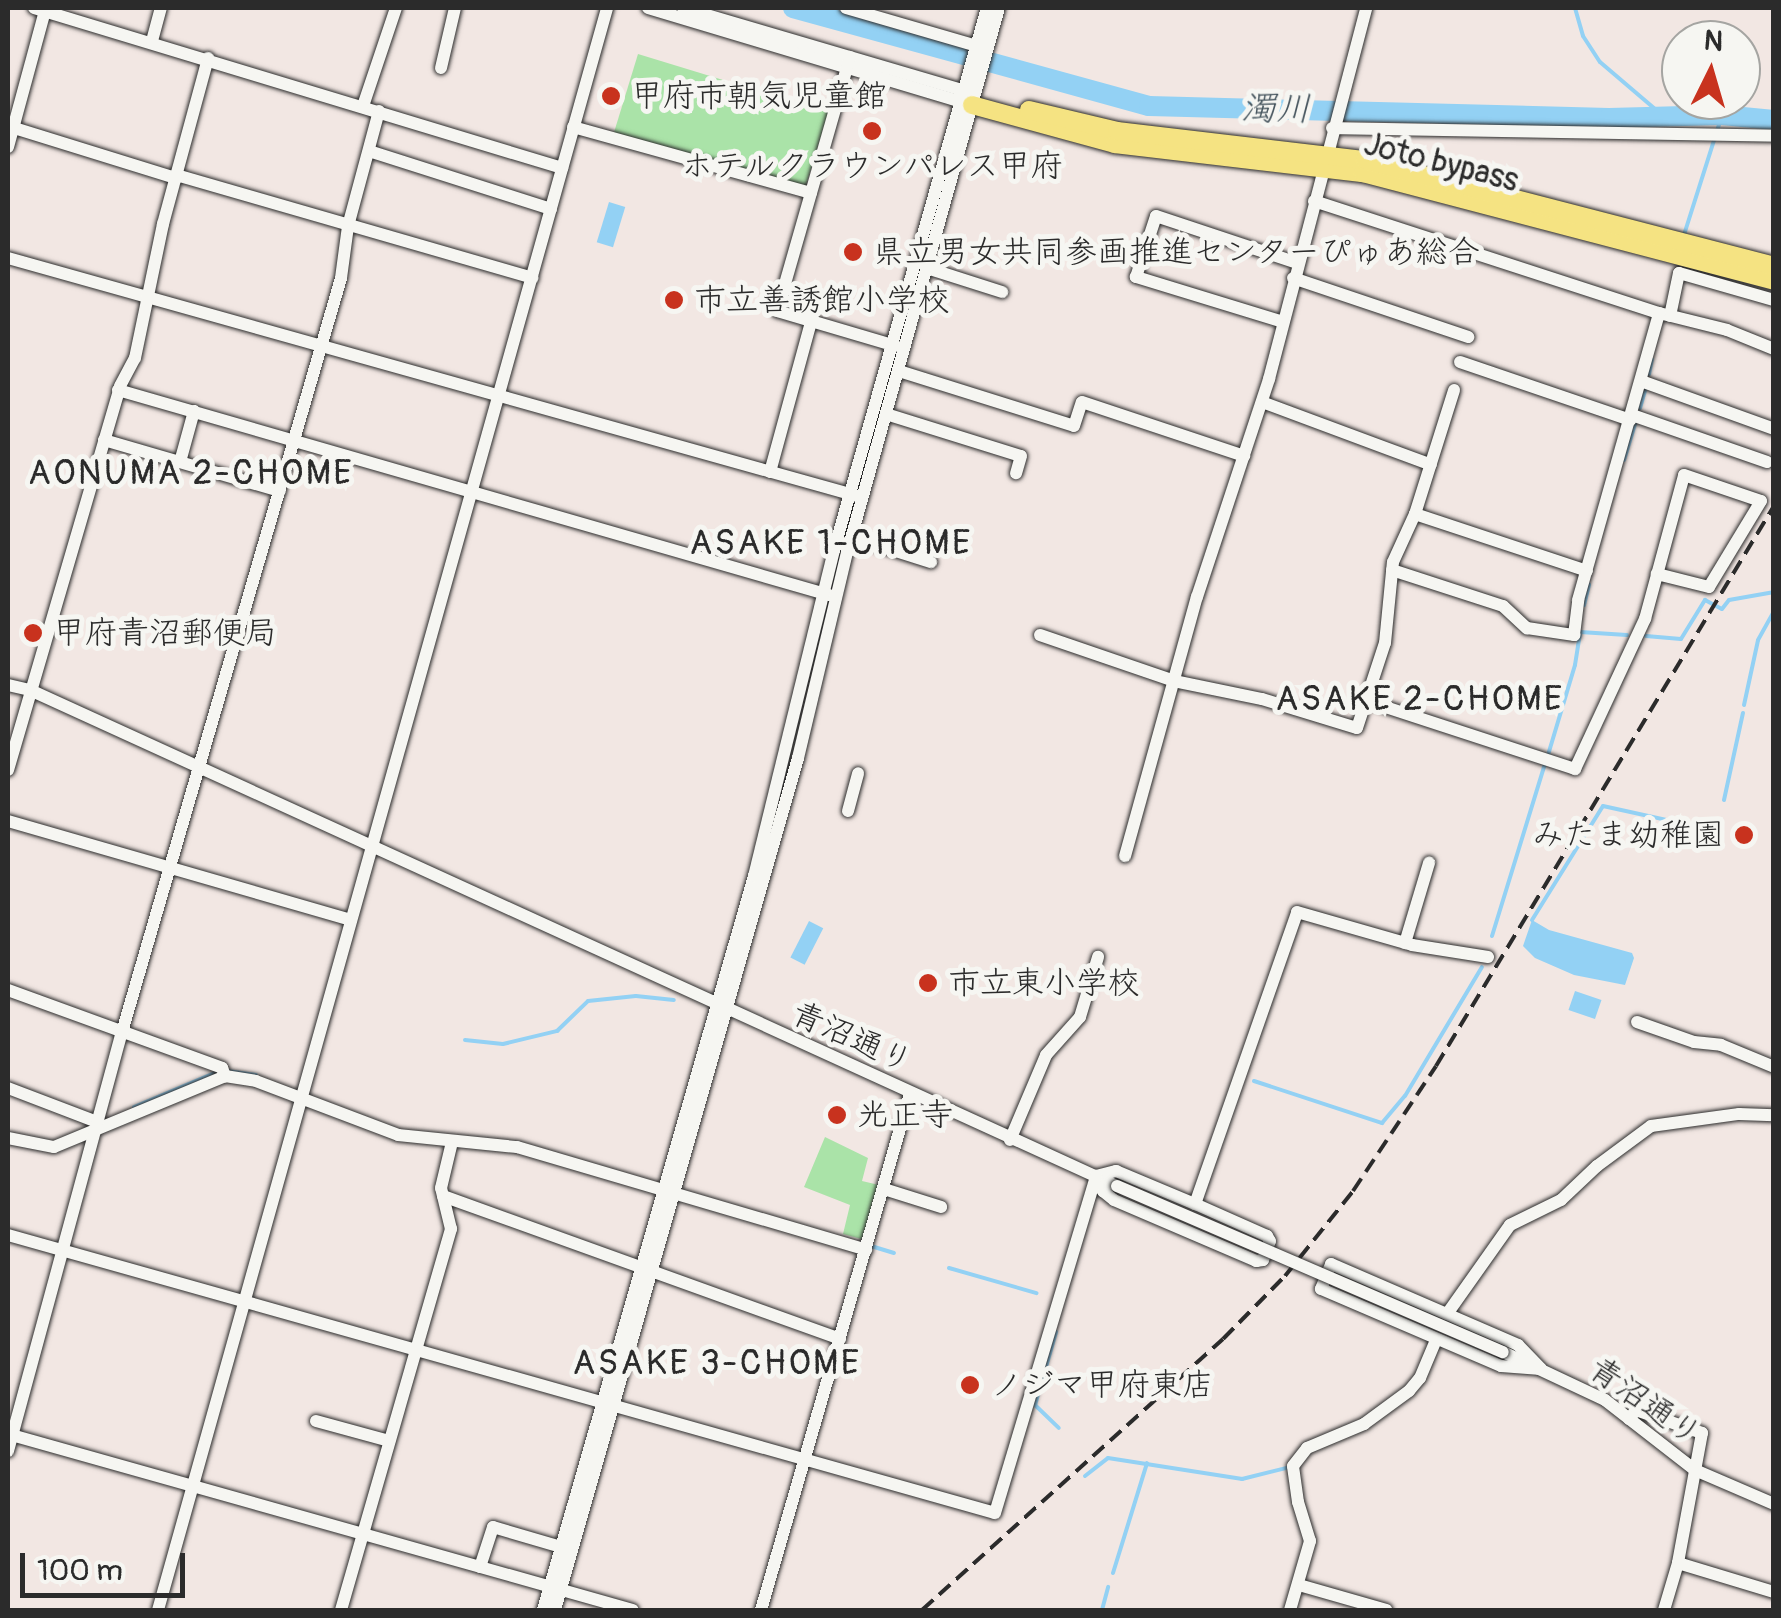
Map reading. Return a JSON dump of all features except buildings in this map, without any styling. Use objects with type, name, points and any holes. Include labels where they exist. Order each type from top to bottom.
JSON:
[{"type":"highway","name":"Joto bypass","points":[[970,90],[1117,131],[1430,174],[1774,280]]},
{"type":"highway","name":"Joto bypass","points":[[1657,242],[1774,266]]},
{"type":"street","points":[[152,42],[162,8]]},
{"type":"street","points":[[362,106],[396,8]]},
{"type":"street","points":[[442,68],[455,8]]},
{"type":"street","points":[[158,1610],[607,8]]},
{"type":"street","points":[[648,8],[849,63],[970,90]]},
{"type":"street","points":[[683,8],[849,63]]},
{"type":"street","points":[[846,8],[982,47]]},
{"type":"street","points":[[543,1610],[555,1588],[721,1009],[798,758],[829,595],[982,47],[988,8]]},
{"type":"street","points":[[982,47],[999,8]]},
{"type":"street","points":[[1126,856],[1174,681],[1262,402],[1340,93],[1366,8]]},
{"type":"street","points":[[532,278],[176,176],[9,139],[48,10],[562,168]]},
{"type":"street","points":[[8,770],[118,390],[135,358],[176,176],[208,58]]},
{"type":"street","points":[[849,63],[777,311],[898,347]]},
{"type":"street","points":[[829,595],[852,538],[856,496],[886,414],[898,371],[898,347],[927,268],[970,90]]},
{"type":"street","points":[[8,1450],[122,1032],[341,278],[348,226],[379,111]]},
{"type":"street","points":[[574,127],[811,193]]},
{"type":"street","points":[[1332,128],[1774,136]]},
{"type":"street","points":[[369,151],[551,209]]},
{"type":"street","points":[[1314,200],[1664,315],[1726,330],[1774,350]]},
{"type":"street","points":[[1280,321],[1136,277],[1156,216],[1297,262]]},
{"type":"street","points":[[8,258],[856,496]]},
{"type":"street","points":[[927,268],[1002,292]]},
{"type":"street","points":[[1392,570],[1504,606],[1527,628],[1574,635],[1587,571],[1631,418],[1680,273],[1774,300]]},
{"type":"street","points":[[1293,278],[1468,336]]},
{"type":"street","points":[[770,472],[811,322]]},
{"type":"street","points":[[1460,362],[1767,462]]},
{"type":"street","points":[[898,371],[1074,426],[1082,402],[1244,456]]},
{"type":"street","points":[[1642,381],[1774,429]]},
{"type":"street","points":[[118,390],[829,595]]},
{"type":"street","points":[[1040,635],[1174,681],[1262,699],[1357,728],[1385,644],[1392,570],[1415,514],[1454,390]]},
{"type":"street","points":[[1262,402],[1431,464]]},
{"type":"street","points":[[180,462],[194,411]]},
{"type":"street","points":[[886,414],[1022,456],[1016,473]]},
{"type":"street","points":[[104,440],[280,491]]},
{"type":"street","points":[[1366,700],[1575,769],[1645,619],[1657,574],[1684,475],[1761,501],[1709,587],[1657,574]]},
{"type":"street","points":[[1415,514],[1587,571]]},
{"type":"street","points":[[852,538],[930,562]]},
{"type":"street","name":"青沼通り","points":[[8,685],[30,690],[198,766],[1010,1140],[1540,1369],[1605,1400],[1696,1470],[1774,1504]]},
{"type":"street","points":[[848,811],[858,773]]},
{"type":"street","points":[[8,820],[352,920]]},
{"type":"street","points":[[1406,943],[1429,864]]},
{"type":"street","points":[[1195,1204],[1297,912],[1406,943],[1488,957]]},
{"type":"street","points":[[1010,1140],[1046,1055],[1080,1017],[1098,956]]},
{"type":"street","points":[[8,990],[398,1135],[516,1147],[866,1250]]},
{"type":"street","points":[[1637,1022],[1694,1042],[1722,1045],[1774,1067]]},
{"type":"street","points":[[8,1138],[54,1147],[224,1073]]},
{"type":"street","points":[[8,1088],[96,1126]]},
{"type":"street","points":[[761,1610],[910,1094]]},
{"type":"street","points":[[1447,1314],[1510,1225],[1561,1200],[1596,1166],[1650,1126],[1739,1114],[1774,1115]]},
{"type":"street","points":[[340,1610],[451,1229],[444,1196],[452,1142]]},
{"type":"street","points":[[1116,1171],[1267,1236],[1263,1260],[1256,1261],[1114,1200],[1103,1191],[1096,1176],[1116,1171]]},
{"type":"street","points":[[8,1235],[995,1512],[1096,1176]]},
{"type":"street","points":[[884,1189],[941,1207]]},
{"type":"street","points":[[444,1196],[840,1338]]},
{"type":"street","points":[[1331,1264],[1518,1345],[1540,1369],[1501,1366],[1321,1289],[1331,1264]]},
{"type":"street","points":[[1290,1610],[1310,1541],[1298,1502],[1293,1466],[1307,1448],[1364,1424],[1409,1392],[1436,1340]]},
{"type":"street","points":[[555,1610],[561,1547],[608,1405]]},
{"type":"street","points":[[1629,1419],[1636,1410],[1702,1433],[1678,1563],[1664,1610]]},
{"type":"street","points":[[316,1421],[389,1441]]},
{"type":"street","points":[[10,1435],[634,1610]]},
{"type":"street","points":[[480,1567],[493,1527],[561,1547]]},
{"type":"street","points":[[1678,1563],[1774,1592]]},
{"type":"street","points":[[1299,1585],[1386,1610]]},
{"type":"green space","points":[[638,54],[828,112],[804,193],[613,134]]},
{"type":"green space","points":[[825,1137],[868,1158],[862,1181],[879,1185],[865,1240],[843,1234],[850,1205],[804,1187]]},
{"type":"water","points":[[609,202],[625,207],[613,247],[597,242]]},
{"type":"water","points":[[1532,920],[1549,930],[1632,953],[1634,958],[1625,985],[1574,975],[1535,958],[1523,946]]},
{"type":"water","points":[[809,921],[823,928],[805,965],[790,958]]},
{"type":"water","points":[[1575,991],[1601,1000],[1595,1019],[1568,1010]]},
{"type":"waterway","name":"濁川","points":[[793,8],[1149,106],[1609,118],[1722,115],[1774,120]]},
{"type":"waterway","points":[[1575,8],[1583,36],[1600,62],[1661,114]]},
{"type":"waterway","points":[[1683,238],[1720,120]]},
{"type":"waterway","points":[[1649,374],[1652,359]]},
{"type":"waterway","points":[[1640,408],[1646,387]]},
{"type":"waterway","points":[[1624,460],[1635,423]]},
{"type":"waterway","points":[[1584,605],[1589,585]]},
{"type":"waterway","points":[[1646,636],[1681,639],[1705,600],[1722,609],[1729,600],[1774,592]]},
{"type":"waterway","points":[[1744,705],[1758,640],[1774,611]]},
{"type":"waterway","points":[[1580,632],[1627,635]]},
{"type":"waterway","points":[[1548,755],[1575,665],[1580,634]]},
{"type":"waterway","points":[[1724,800],[1743,713]]},
{"type":"waterway","points":[[1492,936],[1545,764]]},
{"type":"waterway","points":[[1532,920],[1603,806],[1717,831]]},
{"type":"waterway","points":[[1254,1081],[1382,1123],[1405,1096],[1482,967]]},
{"type":"waterway","points":[[465,1040],[503,1044],[557,1031],[588,1001],[636,996],[674,1000]]},
{"type":"waterway","points":[[227,1071],[256,1075]]},
{"type":"waterway","points":[[134,1107],[217,1072]]},
{"type":"waterway","points":[[871,1246],[894,1253]]},
{"type":"waterway","points":[[949,1268],[1036,1293]]},
{"type":"waterway","points":[[1056,1332],[1035,1405],[1059,1428]]},
{"type":"waterway","points":[[1085,1476],[1108,1458],[1242,1479],[1286,1468]]},
{"type":"waterway","points":[[1113,1573],[1147,1463]]},
{"type":"waterway","points":[[1102,1610],[1108,1587]]},
{"type":"railway","points":[[922,1610],[1223,1339],[1285,1276],[1353,1191],[1436,1066],[1774,506]]},
{"type":"place","name":"甲府市朝気児童館","points":[[611,96]]},
{"type":"place","name":"ホテルクラウンパレス甲府","points":[[872,131]]},
{"type":"place","name":"県立男女共同参画推進センターぴゅあ総合","points":[[853,252]]},
{"type":"place","name":"市立善誘館小学校","points":[[674,300]]},
{"type":"place","name":"甲府青沼郵便局","points":[[33,633]]},
{"type":"place","name":"みたま幼稚園","points":[[1744,835]]},
{"type":"place","name":"市立東小学校","points":[[928,983]]},
{"type":"place","name":"光正寺","points":[[837,1115]]},
{"type":"place","name":"ノジマ甲府東店","points":[[970,1385]]},
{"type":"district","name":"AONUMA 2-CHOME","points":[[191,473]]},
{"type":"district","name":"ASAKE 1-CHOME","points":[[831,543]]},
{"type":"district","name":"ASAKE 2-CHOME","points":[[1420,699]]},
{"type":"district","name":"ASAKE 3-CHOME","points":[[717,1363]]}]
